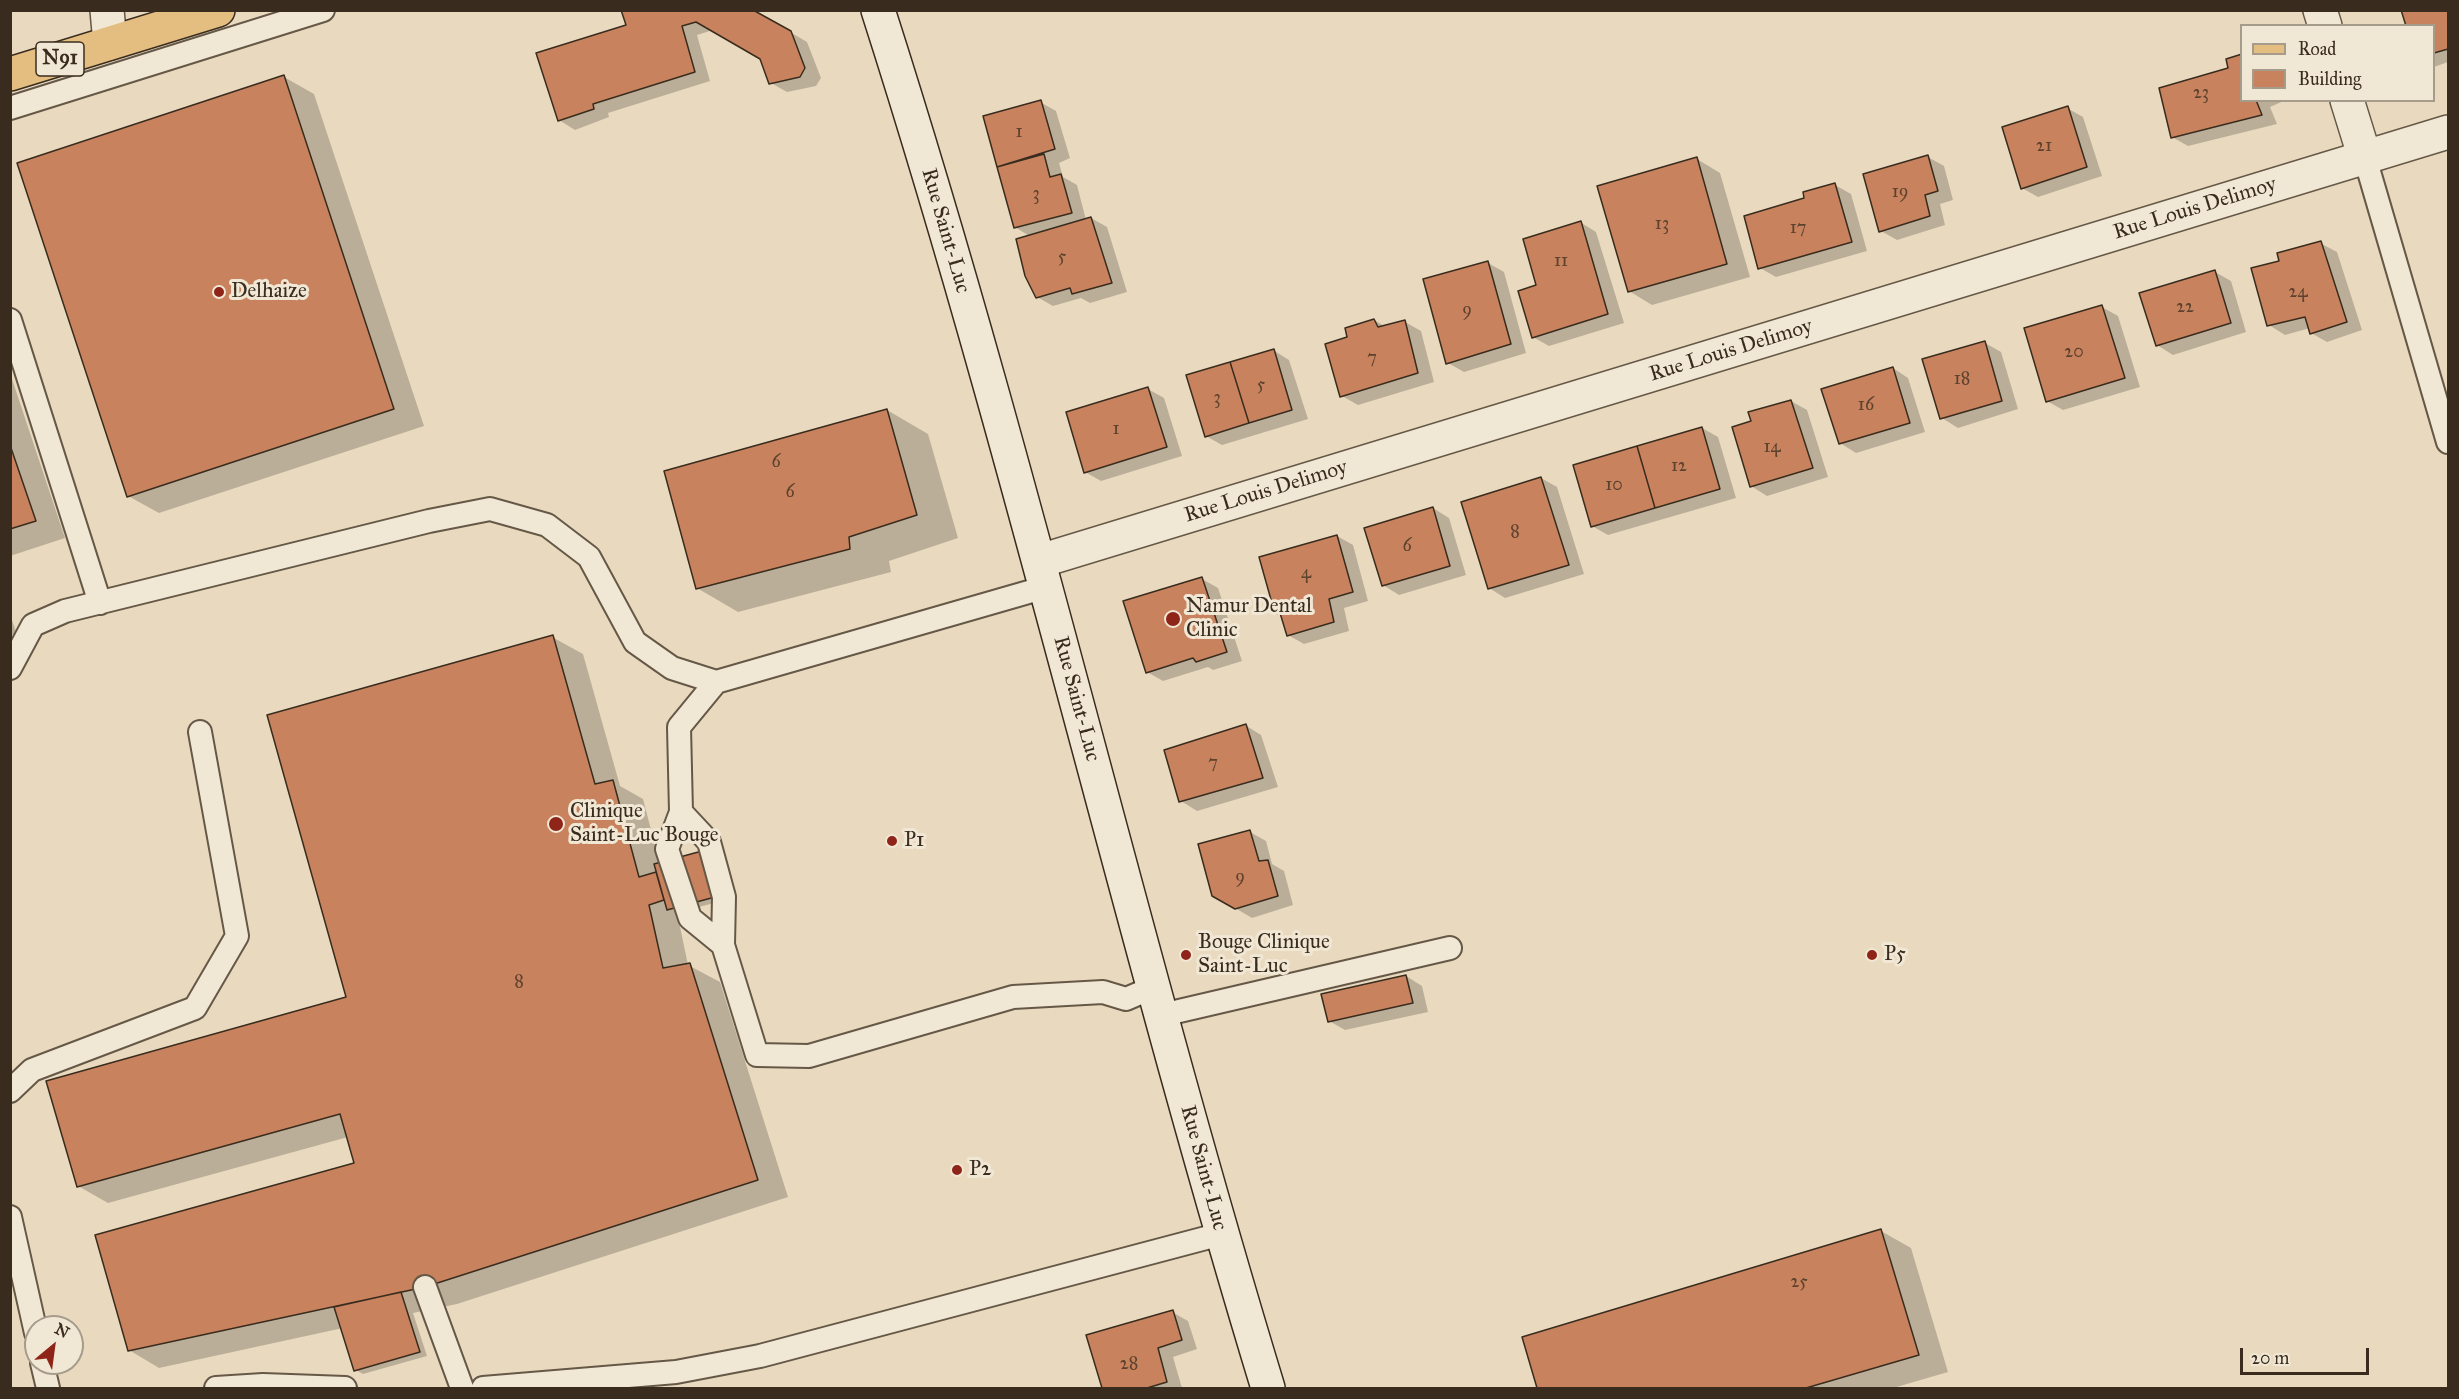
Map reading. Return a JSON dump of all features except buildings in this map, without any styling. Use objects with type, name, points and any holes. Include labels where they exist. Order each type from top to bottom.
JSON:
[{"type":"main road","name":"N91","points":[[10,74],[218,10]]},
{"type":"street","points":[[107,10],[110,44]]},
{"type":"street","name":"Rue Saint-Luc","points":[[878,10],[914,123],[1043,574],[1221,1234],[1268,1389]]},
{"type":"street","points":[[2349,102],[2365,158]]},
{"type":"street","name":"Rue Louis Delimoy","points":[[1043,574],[2448,132]]},
{"type":"lane","points":[[10,108],[323,10]]},
{"type":"lane","points":[[2365,158],[2448,442]]},
{"type":"lane","points":[[10,320],[100,603]]},
{"type":"lane","points":[[10,668],[33,625],[65,611],[429,521],[490,509],[547,525],[590,556],[635,642],[672,668],[716,682]]},
{"type":"lane","points":[[723,945],[690,918],[667,849],[681,812],[679,727],[716,682],[1043,574]]},
{"type":"lane","points":[[10,1091],[32,1070],[195,1008],[237,936],[200,732]]},
{"type":"lane","points":[[681,812],[709,842],[724,897],[723,945],[757,1055],[809,1056],[1013,997],[1103,992],[1126,999],[1158,1001],[1450,948]]},
{"type":"lane","points":[[10,1217],[32,1315]]},
{"type":"lane","points":[[483,1389],[676,1372],[760,1356],[1221,1234]]},
{"type":"lane","points":[[425,1287],[462,1389]]},
{"type":"lane","points":[[216,1389],[263,1385],[345,1389]]},
{"type":"place","name":"Delhaize","points":[[219,292]]},
{"type":"place","name":"Namur Dental Clinic","points":[[1173,619]]},
{"type":"place","name":"Clinique Saint-Luc Bouge","points":[[556,824]]},
{"type":"place","name":"P1","points":[[892,841]]},
{"type":"place","name":"Bouge Clinique Saint-Luc","points":[[1186,955]]},
{"type":"place","name":"P5","points":[[1872,955]]},
{"type":"place","name":"P2","points":[[957,1170]]}]
